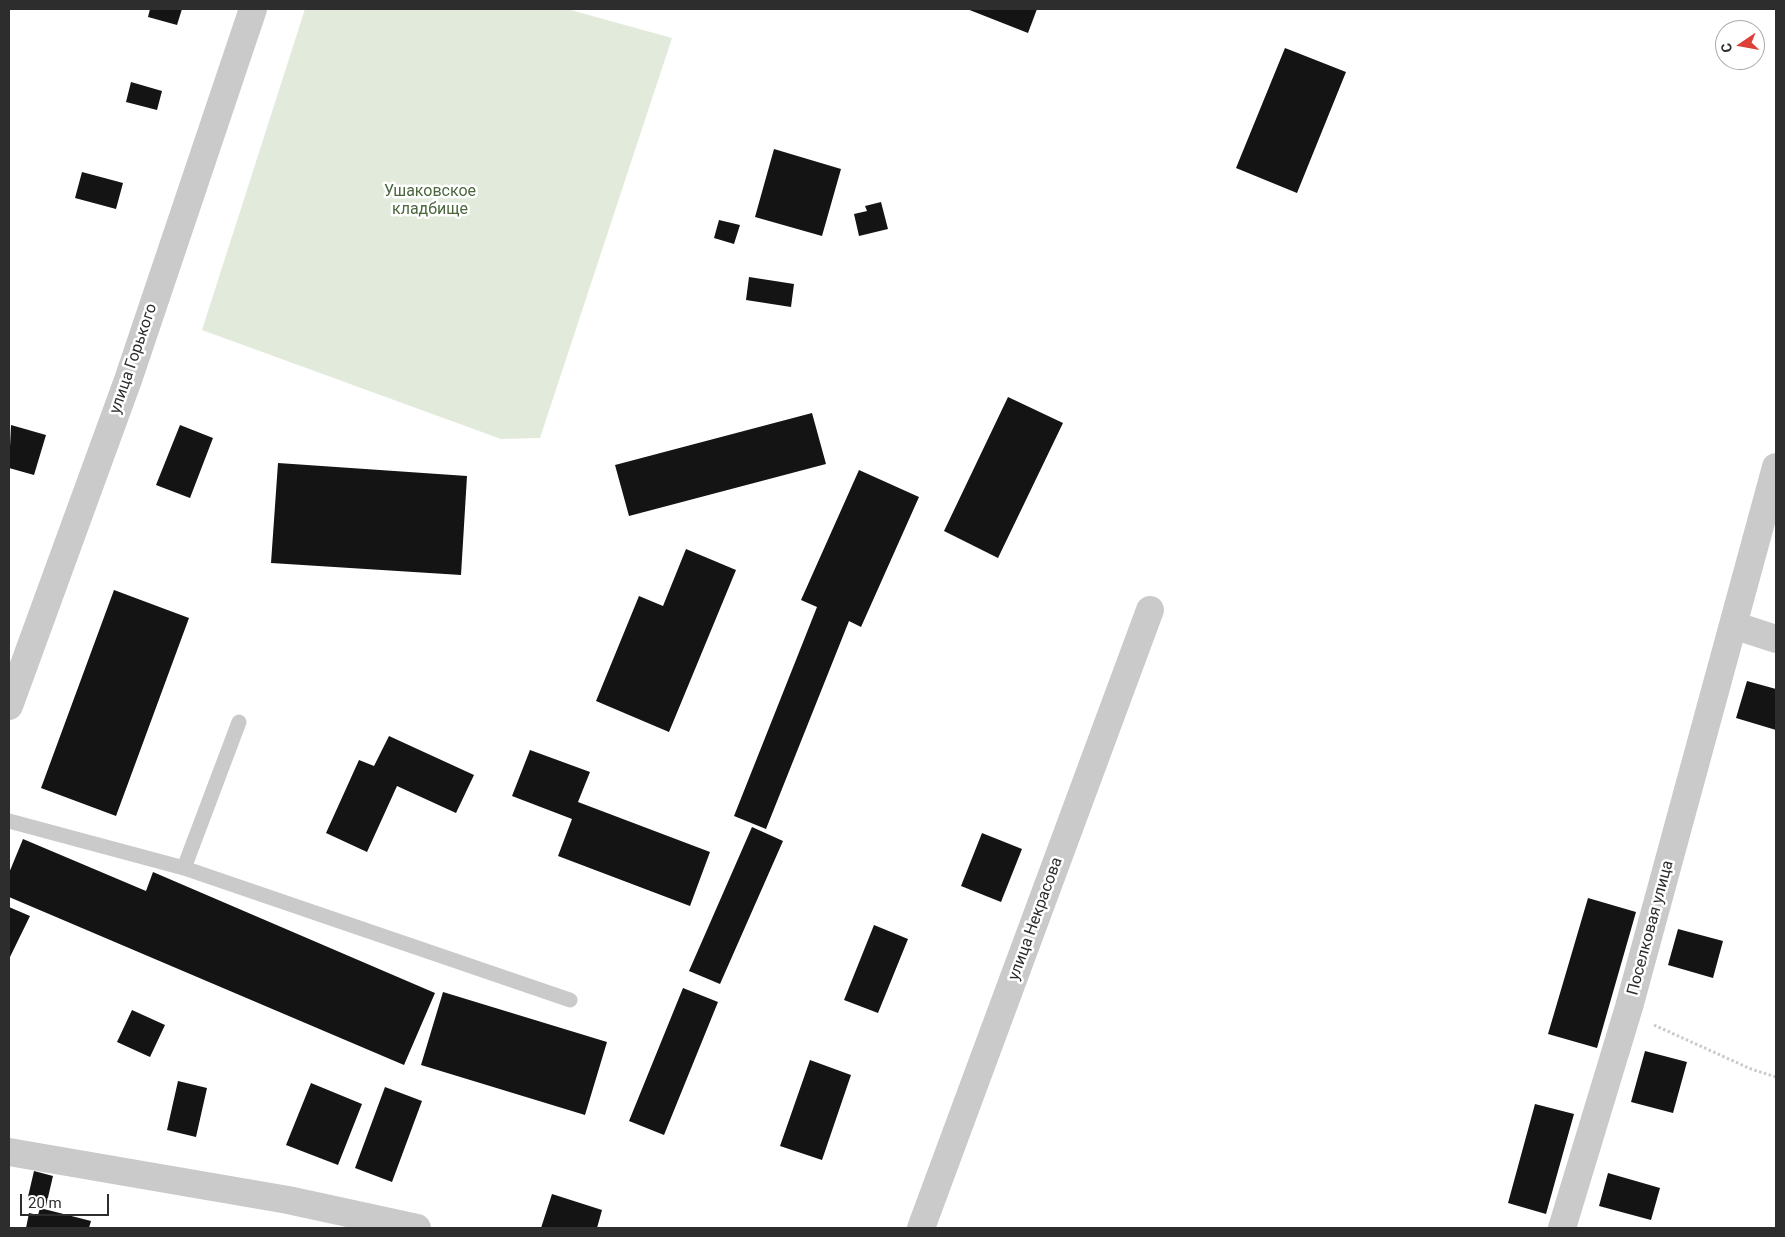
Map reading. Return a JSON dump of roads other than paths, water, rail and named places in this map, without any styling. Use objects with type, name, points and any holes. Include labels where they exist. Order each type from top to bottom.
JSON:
[{"type":"street","name":"улица Горького","points":[[9,706],[128,380],[253,9]]},
{"type":"street","name":"Поселковая улица","points":[[1562,1228],[1629,1007],[1776,467]]},
{"type":"street","name":"улица Некрасова","points":[[921,1228],[1150,610]]},
{"type":"street","points":[[1733,625],[1776,639]]},
{"type":"street","points":[[9,1152],[288,1200],[417,1228]]},
{"type":"lane","points":[[184,868],[239,722]]},
{"type":"lane","points":[[9,822],[184,868],[570,1000]]},
{"type":"park label","name":"Ушаковское кладбище","points":[[430,201]]}]
